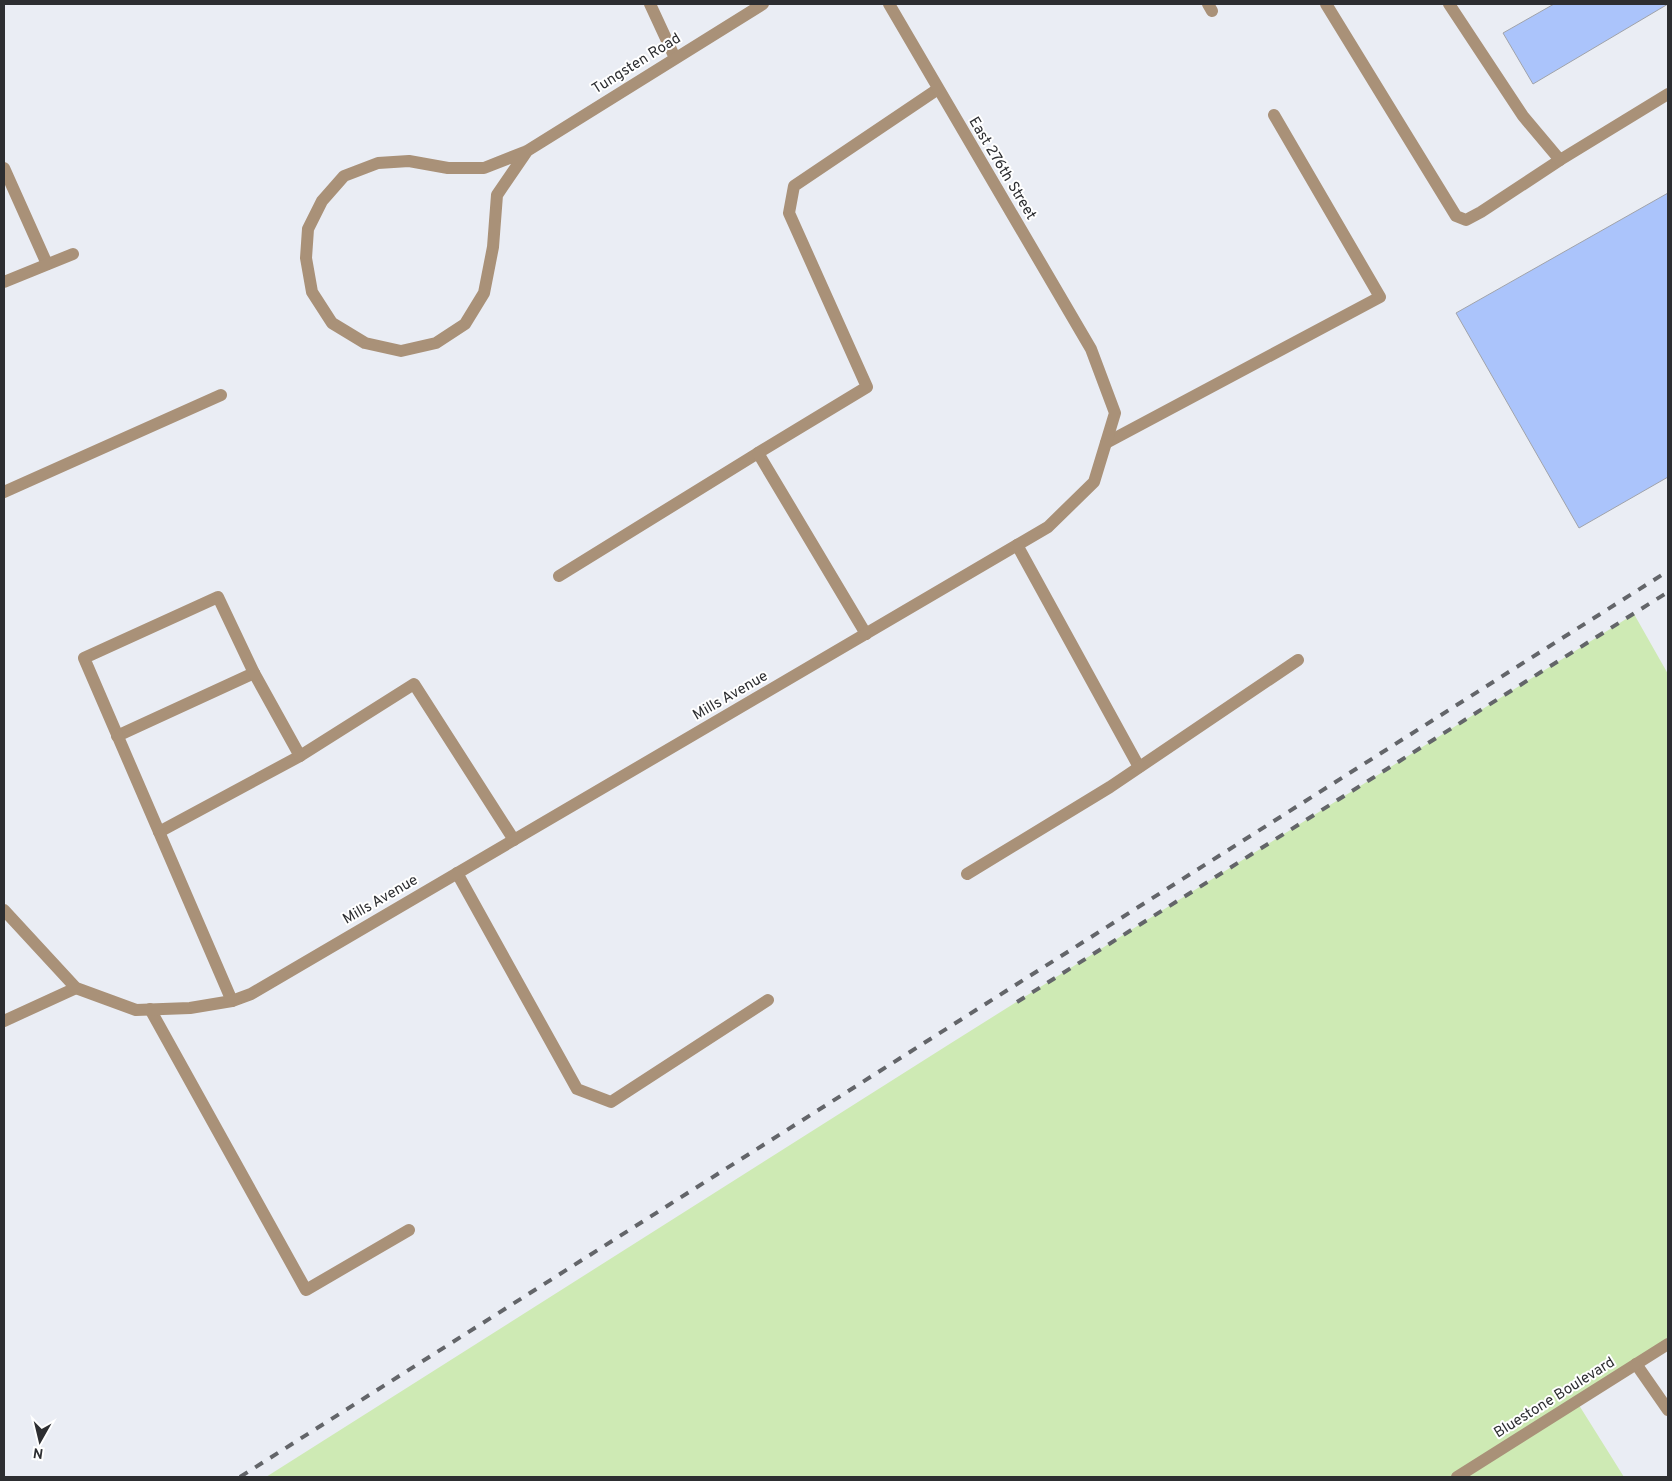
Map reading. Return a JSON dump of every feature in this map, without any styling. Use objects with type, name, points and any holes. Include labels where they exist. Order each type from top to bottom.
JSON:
[{"type":"street","points":[[650,4],[675,58]]},
{"type":"street","name":"Tungsten Road","points":[[527,151],[497,195],[493,247],[484,294],[465,324],[436,343],[401,351],[365,343],[332,323],[312,292],[306,258],[308,229],[322,201],[344,176],[378,163],[386,162],[409,161],[448,168],[484,168],[527,151],[763,4]]},
{"type":"street","name":"East 276th Street","points":[[889,4],[1091,348]]},
{"type":"street","points":[[1326,4],[1456,216],[1466,220],[1668,94]]},
{"type":"street","points":[[1448,4],[1523,116],[1560,160]]},
{"type":"street","points":[[559,576],[867,386],[788,213],[794,186],[938,89]]},
{"type":"street","points":[[1106,443],[1380,297],[1274,115]]},
{"type":"street","points":[[4,168],[47,264]]},
{"type":"street","points":[[4,282],[73,254]]},
{"type":"street","name":"Mills Avenue","points":[[76,988],[136,1010],[190,1008],[232,1001],[251,994],[1048,527],[1094,482],[1115,413],[1091,348]]},
{"type":"street","points":[[4,492],[222,395]]},
{"type":"street","points":[[758,453],[866,634]]},
{"type":"street","points":[[1017,545],[1139,767]]},
{"type":"street","points":[[232,1001],[84,658],[218,597],[254,673],[300,756]]},
{"type":"street","points":[[967,874],[1110,787],[1298,660]]},
{"type":"street","points":[[118,736],[254,673]]},
{"type":"street","points":[[159,832],[300,756],[414,684],[514,840]]},
{"type":"street","points":[[458,873],[577,1089],[611,1102],[768,1000]]},
{"type":"street","points":[[4,910],[76,988],[4,1021]]},
{"type":"street","points":[[150,1009],[306,1290],[409,1230]]},
{"type":"street","name":"Bluestone Boulevard","points":[[1457,1477],[1668,1344]]},
{"type":"street","points":[[1636,1364],[1668,1410]]},
{"type":"green space","points":[[1634,614],[1668,674],[1668,1344],[1577,1402],[1624,1477],[266,1477],[948,1045]]},
{"type":"building","points":[[1554,4],[1668,4],[1533,84],[1503,33]]},
{"type":"building","points":[[1668,193],[1668,477],[1579,528],[1456,313]]},
{"type":"railway","points":[[240,1477],[1668,571]]},
{"type":"railway","points":[[1017,1002],[1668,592]]}]
